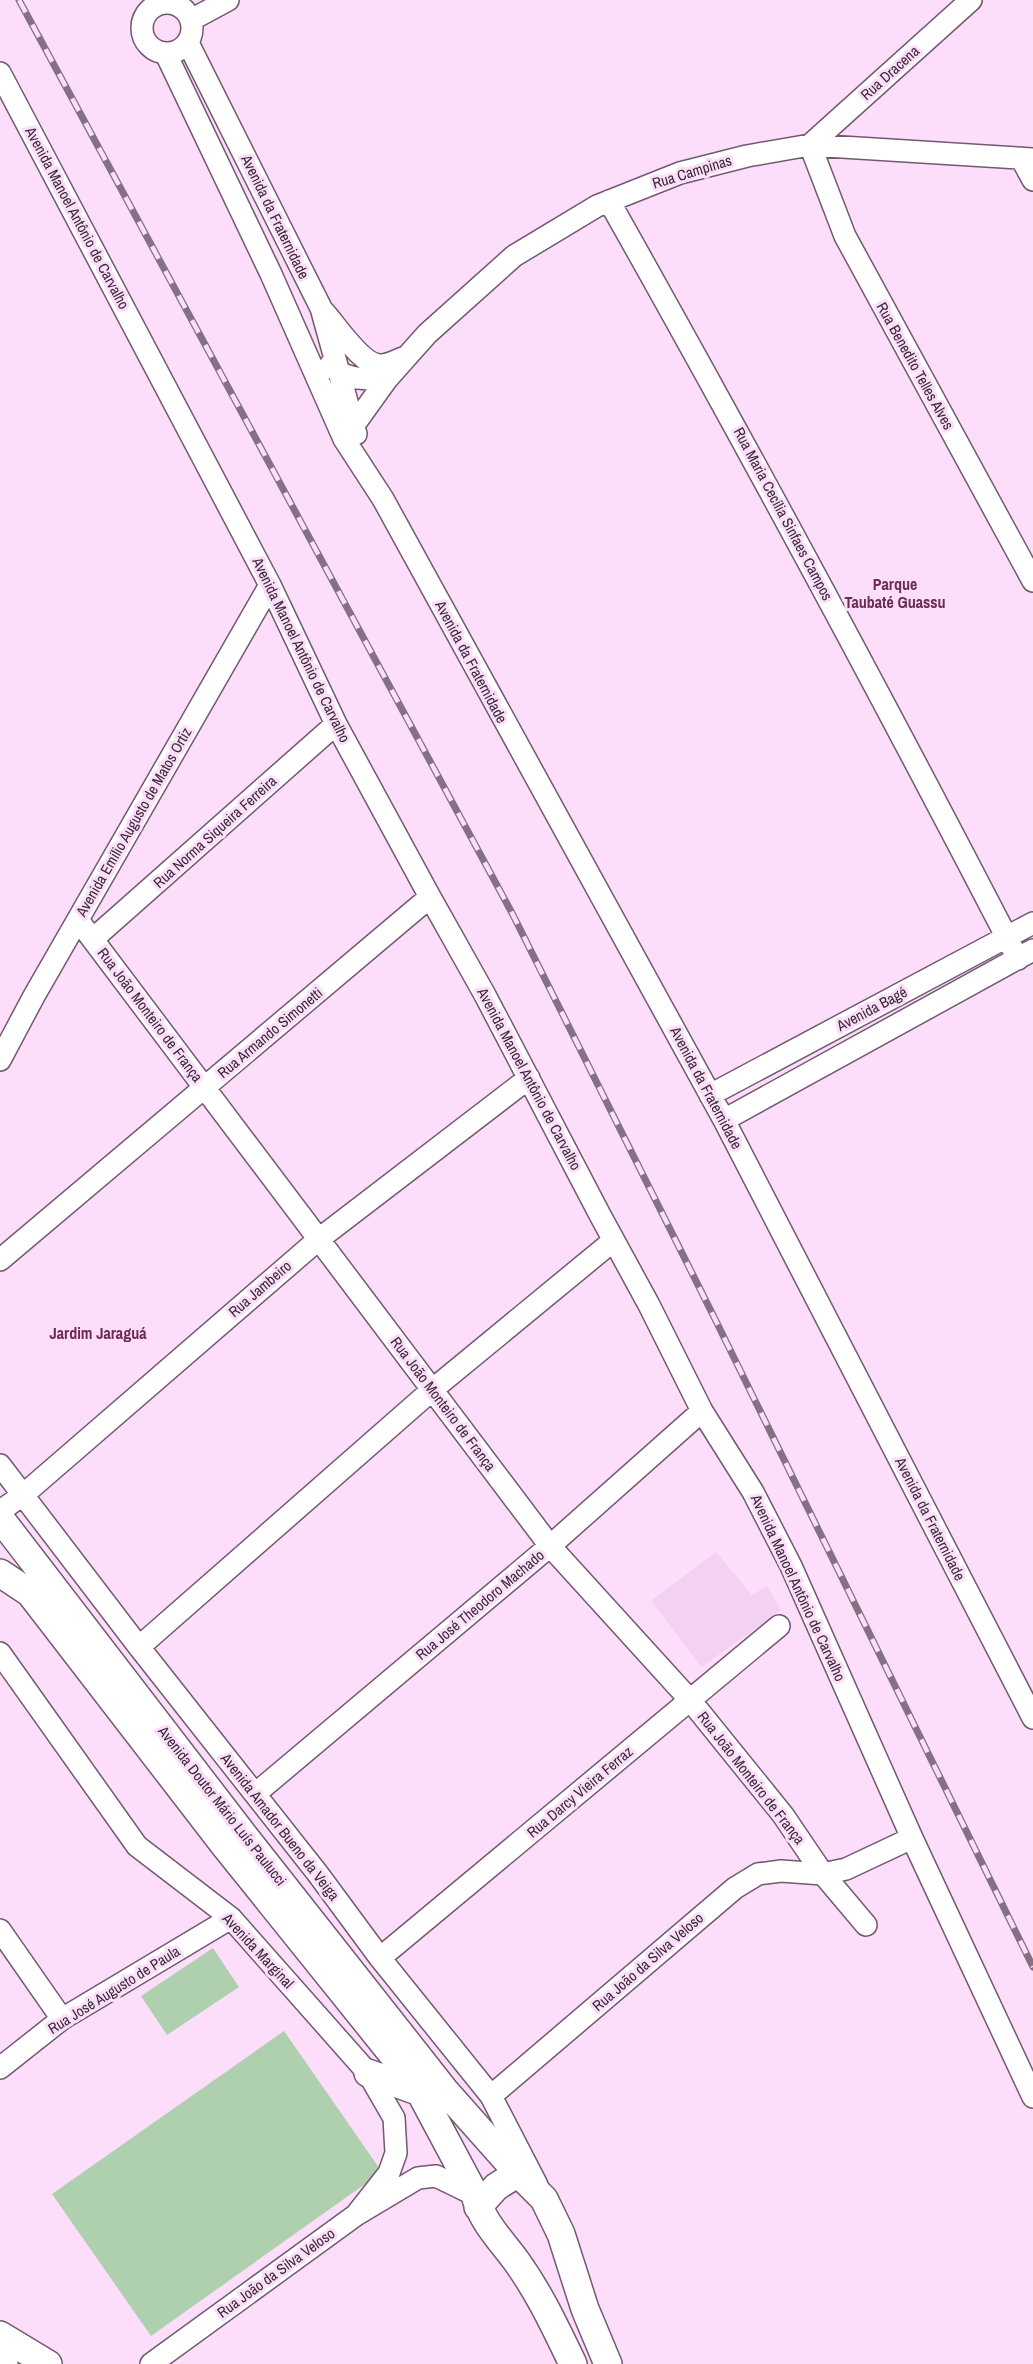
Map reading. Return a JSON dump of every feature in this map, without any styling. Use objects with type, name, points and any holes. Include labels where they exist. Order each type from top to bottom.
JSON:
[{"type":"main road","name":"Avenida Doutor Mário Luís Paulucci","points":[[0,1518],[242,1833],[433,2092]]},
{"type":"main road","name":"Avenida Doutor Mário Luís Paulucci","points":[[0,1574],[30,1593],[225,1846],[397,2060],[433,2092]]},
{"type":"main road","points":[[368,2073],[433,2092],[544,2199],[561,2234],[585,2309],[608,2364]]},
{"type":"main road","points":[[433,2092],[476,2201],[497,2238],[516,2261],[543,2302],[573,2364]]},
{"type":"main road","points":[[476,2201],[518,2173]]},
{"type":"main road","points":[[516,2261],[539,2268],[551,2265],[567,2252]]},
{"type":"main road","points":[[0,2336],[48,2364]]},
{"type":"street","points":[[166,54],[174,53],[188,43],[193,28],[192,20],[228,0]]},
{"type":"street","name":"Rua Dracena","points":[[810,145],[971,0]]},
{"type":"street","name":"Avenida da Fraternidade","points":[[192,20],[182,7],[173,2],[141,8],[145,40],[157,51],[166,54],[349,432],[363,467],[724,1120],[1033,1718]]},
{"type":"street","name":"Avenida da Fraternidade","points":[[188,43],[321,309],[338,374],[349,432]]},
{"type":"street","name":"Avenida Manoel Antônio de Carvalho","points":[[0,73],[270,585],[336,724],[485,995],[650,1305],[702,1411],[753,1492],[791,1566],[912,1838],[1033,2097]]},
{"type":"street","name":"Rua Campinas","points":[[349,432],[387,379],[427,334],[514,256],[609,201],[680,173],[747,156],[810,145],[1027,158]]},
{"type":"street","name":"Rua Benedito Telles Alves","points":[[810,145],[845,237],[1033,581]]},
{"type":"street","points":[[1027,158],[1033,180]]},
{"type":"street","name":"Rua Maria Cecília Sinfaes Campos","points":[[609,201],[748,449],[878,689],[1007,938],[1025,955]]},
{"type":"street","points":[[271,274],[312,344],[338,374],[352,378],[387,379]]},
{"type":"street","points":[[321,309],[347,337],[359,355],[372,363],[382,365],[407,356]]},
{"type":"street","name":"Avenida Emílio Augusto de Matos Ortiz","points":[[0,1060],[34,996],[270,585]]},
{"type":"street","name":"Rua Norma Siqueira Ferreira","points":[[93,939],[336,724]]},
{"type":"street","name":"Rua Armando Simonetti","points":[[0,1260],[430,897]]},
{"type":"street","name":"Rua João Monteiro de França","points":[[78,920],[550,1546],[690,1700],[783,1815],[823,1874],[866,1925]]},
{"type":"street","name":"Avenida Bagé","points":[[710,1095],[1033,923]]},
{"type":"street","name":"Avenida Bagé","points":[[724,1120],[1025,955]]},
{"type":"street","name":"Rua Jambeiro","points":[[0,1511],[23,1495],[319,1239],[529,1078]]},
{"type":"street","points":[[139,1647],[432,1390],[614,1240]]},
{"type":"street","name":"Rua José Theodoro Machado","points":[[255,1794],[550,1546],[702,1411]]},
{"type":"street","name":"Avenida Amador Bueno da Veiga","points":[[0,1465],[139,1647],[318,1874],[380,1958],[491,2096],[544,2199]]},
{"type":"street","name":"Rua Darcy Vieira Ferraz","points":[[380,1958],[779,1626]]},
{"type":"street","name":"Avenida Marginal","points":[[0,1653],[137,1846],[231,1918],[368,2073],[394,2118],[396,2153],[389,2173],[356,2214]]},
{"type":"street","name":"Rua João da Silva Veloso","points":[[491,2096],[735,1888],[758,1875],[781,1871],[823,1874],[846,1869],[912,1838]]},
{"type":"street","name":"Rua José Augusto de Paula","points":[[0,2068],[62,2019],[231,1918]]},
{"type":"street","points":[[0,1930],[62,2019]]},
{"type":"street","points":[[356,2214],[418,2178],[436,2176],[476,2201]]},
{"type":"street","name":"Rua João da Silva Veloso","points":[[151,2364],[356,2214]]},
{"type":"street","points":[[173,2364],[196,2331]]},
{"type":"shaded area","points":[[716,1552],[752,1595],[767,1586],[781,1610],[702,1667],[651,1601]]},
{"type":"green space","points":[[213,1948],[239,1987],[167,2035],[141,1996]]},
{"type":"green space","points":[[284,2031],[382,2172],[151,2336],[52,2194]]},
{"type":"railway","points":[[19,0],[512,913],[714,1317],[1033,1967]]},
{"type":"district","name":"Parque Taubaté Guassu","points":[[895,593]]},
{"type":"district","name":"Jardim Jaraguá","points":[[98,1333]]}]
